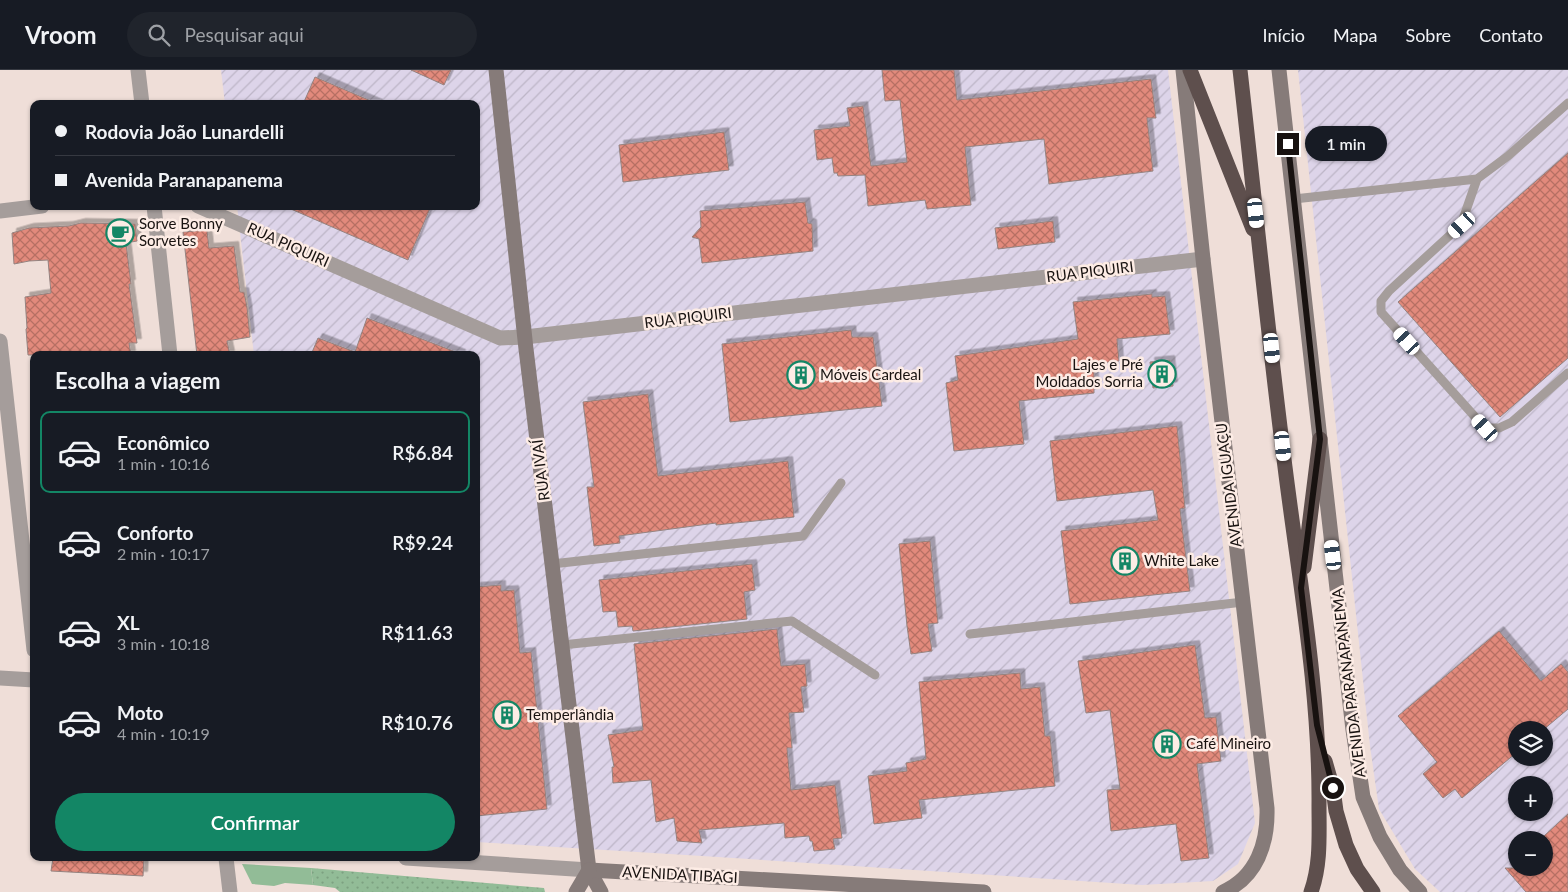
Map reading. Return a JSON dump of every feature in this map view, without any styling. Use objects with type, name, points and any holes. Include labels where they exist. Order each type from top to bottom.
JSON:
[{"type":"highway","points":[[1190,70],[1261,249]]},
{"type":"highway","points":[[1240,70],[1285,466],[1317,725],[1320,784],[1319,842],[1318,862],[1311,892]]},
{"type":"highway","points":[[1301,588],[1320,439]]},
{"type":"highway","points":[[1317,725],[1333,788],[1336,811],[1346,844],[1357,869],[1374,892]]},
{"type":"street","points":[[138,70],[142,100]]},
{"type":"street","name":"RUA IVAÍ","points":[[496,70],[525,337],[589,870],[601,892]]},
{"type":"street","name":"AVENIDA IGUAÇU","points":[[1183,70],[1202,259],[1267,808],[1267,826],[1263,848],[1256,863],[1246,877],[1227,890]]},
{"type":"street","name":"AVENIDA PARANAPANEMA","points":[[1279,70],[1353,730],[1363,796],[1380,837],[1400,870],[1420,892]]},
{"type":"street","points":[[0,211],[30,207]]},
{"type":"street","points":[[154,210],[170,351]]},
{"type":"street","name":"RUA PIQUIRI","points":[[207,210],[500,338],[525,337],[1202,259]]},
{"type":"street","points":[[0,341],[30,614]]},
{"type":"street","points":[[0,678],[30,680]]},
{"type":"street","points":[[226,861],[230,892]]},
{"type":"street","name":"AVENIDA TIBAGI","points":[[463,861],[589,870],[984,892]]},
{"type":"street","points":[[576,892],[589,870]]},
{"type":"lane","points":[[1294,199],[1477,179],[1508,156],[1568,103]]},
{"type":"lane","points":[[1477,179],[1462,225],[1389,291],[1381,301],[1382,312],[1485,428],[1499,428],[1512,422],[1568,373]]},
{"type":"lane","points":[[552,564],[803,536],[841,483]]},
{"type":"lane","points":[[970,634],[1243,602]]},
{"type":"lane","points":[[562,644],[792,621],[875,675]]},
{"type":"shaded area","points":[[221,70],[1168,70],[1255,823],[1238,864],[1213,881],[1142,885],[480,842],[480,351],[254,351],[237,210],[480,210],[480,100],[225,100]]},
{"type":"shaded area","points":[[1298,70],[1568,70],[1568,892],[1440,892],[1415,869],[1379,809],[1370,746]]},
{"type":"green space","points":[[242,864],[311,868],[313,885],[285,883],[274,886],[252,884]]},
{"type":"green space","points":[[311,868],[544,888],[545,892],[340,892],[335,888],[313,885]]},
{"type":"building","points":[[411,70],[451,70],[444,85]]},
{"type":"building","points":[[882,70],[954,70],[957,100],[1151,79],[1156,118],[1147,118],[1153,171],[1049,184],[1044,139],[965,147],[971,205],[927,209],[925,200],[868,206],[865,175],[838,176],[837,173],[834,173],[832,158],[817,160],[814,130],[850,126],[847,108],[863,106],[871,166],[907,162],[900,100],[885,101]]},
{"type":"building","points":[[315,77],[369,100],[305,100]]},
{"type":"building","points":[[724,132],[729,170],[623,182],[619,145]]},
{"type":"building","points":[[1568,153],[1568,358],[1500,417],[1398,302]]},
{"type":"building","points":[[805,202],[808,223],[812,224],[813,251],[702,263],[699,239],[692,237],[701,227],[700,211]]},
{"type":"building","points":[[293,210],[429,210],[408,260]]},
{"type":"building","points":[[1053,221],[1055,242],[998,249],[995,228]]},
{"type":"building","points":[[81,223],[135,224],[137,241],[126,243],[131,284],[129,284],[137,343],[129,343],[130,351],[30,351],[30,355],[28,355],[25,297],[51,293],[48,260],[14,264],[12,233],[29,228],[69,226]]},
{"type":"building","points":[[207,230],[209,248],[234,246],[240,292],[244,292],[247,307],[250,337],[227,341],[229,351],[197,351],[183,232]]},
{"type":"building","points":[[1152,294],[1152,297],[1165,296],[1170,334],[1117,339],[1119,361],[1094,364],[1094,393],[1019,401],[1024,444],[954,451],[946,383],[958,380],[955,356],[1078,339],[1073,302]]},
{"type":"building","points":[[367,318],[453,351],[355,351]]},
{"type":"building","name":"Móveis Cardeal","points":[[851,330],[852,337],[873,337],[882,406],[730,422],[722,344]]},
{"type":"building","points":[[318,338],[352,351],[313,351]]},
{"type":"building","name":"Lajes e Pré Moldados Sorria","points":[[1170,360],[1173,386],[1153,388],[1150,362]]},
{"type":"building","points":[[648,394],[658,476],[788,461],[794,517],[716,525],[716,523],[619,536],[620,543],[594,546],[587,487],[594,487],[583,402]]},
{"type":"building","points":[[1177,426],[1185,508],[1180,509],[1190,591],[1070,604],[1061,531],[1158,520],[1153,490],[1057,501],[1050,441]]},
{"type":"building","points":[[930,541],[938,623],[928,624],[932,651],[911,654],[899,544]]},
{"type":"building","points":[[752,564],[755,590],[744,592],[747,619],[633,631],[632,626],[618,627],[616,611],[603,612],[599,580]]},
{"type":"building","name":"Temperlândia","points":[[501,585],[501,591],[514,590],[520,653],[531,652],[547,809],[480,816],[480,587]]},
{"type":"building","points":[[777,629],[781,666],[805,664],[807,686],[801,687],[804,712],[789,713],[792,748],[787,748],[791,790],[835,785],[842,838],[833,839],[835,849],[814,851],[809,836],[785,838],[784,823],[699,830],[702,843],[677,841],[674,818],[656,822],[651,780],[613,783],[612,767],[614,767],[608,735],[643,730],[634,644]]},
{"type":"building","points":[[1499,631],[1541,681],[1561,664],[1568,672],[1568,709],[1553,722],[1508,721],[1508,760],[1462,798],[1455,789],[1443,798],[1423,774],[1437,762],[1398,716]]},
{"type":"building","points":[[1195,645],[1205,718],[1216,717],[1221,761],[1197,764],[1209,858],[1181,861],[1176,824],[1111,831],[1107,790],[1120,789],[1110,710],[1086,713],[1078,661]]},
{"type":"building","points":[[1020,673],[1021,689],[1040,687],[1045,736],[1050,736],[1055,786],[919,800],[922,818],[874,824],[868,776],[907,771],[906,763],[926,759],[919,682]]},
{"type":"building","points":[[1568,814],[1568,892],[1526,892],[1512,876],[1553,876],[1553,831],[1549,831]]},
{"type":"building","points":[[53,861],[144,861],[143,876],[51,871]]},
{"type":"place","name":"Sorve Bonny Sorvetes","points":[[120,233]]},
{"type":"place","name":"Lajes e Pré Moldados Sorria","points":[[1162,374]]},
{"type":"place","name":"Móveis Cardeal","points":[[801,375]]},
{"type":"place","name":"White Lake","points":[[1125,561]]},
{"type":"place","name":"Temperlândia","points":[[507,715]]},
{"type":"place","name":"Café Mineiro","points":[[1167,744]]},
{"type":"route","points":[[1288,144],[1320,439],[1301,588],[1317,725],[1333,788]]}]
